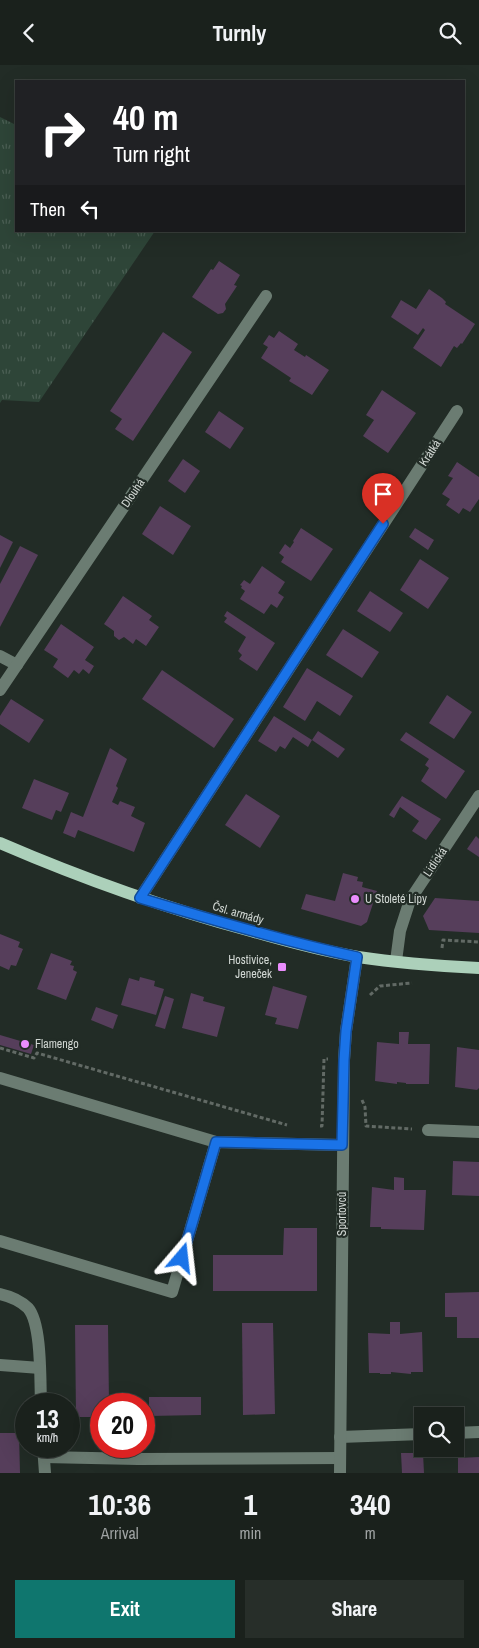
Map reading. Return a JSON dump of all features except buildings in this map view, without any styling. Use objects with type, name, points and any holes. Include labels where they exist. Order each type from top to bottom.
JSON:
[{"type":"main road","name":"Čsl. armády","points":[[0,843],[140,898],[296,944],[357,957],[479,968]]},
{"type":"street","name":"Dlouhá","points":[[0,690],[266,296]]},
{"type":"street","name":"Krátká","points":[[140,898],[457,411]]},
{"type":"street","points":[[0,656],[17,665]]},
{"type":"street","name":"Lidická","points":[[396,961],[400,931],[410,901],[479,796]]},
{"type":"street","name":"Sportovců","points":[[340,1473],[344,1060],[346,1031],[357,957]]},
{"type":"street","points":[[0,1078],[216,1142],[342,1145]]},
{"type":"street","points":[[428,1129],[479,1132]]},
{"type":"street","points":[[0,1241],[172,1292],[216,1142]]},
{"type":"street","points":[[0,1294],[9,1296],[28,1308],[37,1326],[41,1393]]},
{"type":"street","points":[[0,1365],[40,1368]]},
{"type":"street","points":[[464,1433],[479,1432]]},
{"type":"street","points":[[340,1437],[414,1434]]},
{"type":"street","points":[[80,1454],[138,1459],[339,1458]]},
{"type":"street","points":[[44,1458],[45,1473]]},
{"type":"path","points":[[441,966],[443,940],[479,942]]},
{"type":"path","points":[[369,996],[380,986],[417,983]]},
{"type":"path","points":[[0,1048],[34,1058],[37,1053],[295,1127]]},
{"type":"path","points":[[313,1128],[322,1125],[324,1059],[344,1060]]},
{"type":"path","points":[[360,1094],[365,1107],[366,1126],[428,1129]]},
{"type":"green space","points":[[0,117],[15,124],[15,232],[154,232],[39,402],[2,400],[0,403]]},
{"type":"place","name":"U Stoleté Lípy","points":[[355,899]]},
{"type":"place","name":"Hostivice, Jeneček","points":[[282,967]]},
{"type":"place","name":"Flamengo","points":[[25,1044]]},
{"type":"route","points":[[182,1258],[216,1142],[342,1145],[346,1031],[357,957],[296,944],[140,898],[383,524]]}]
